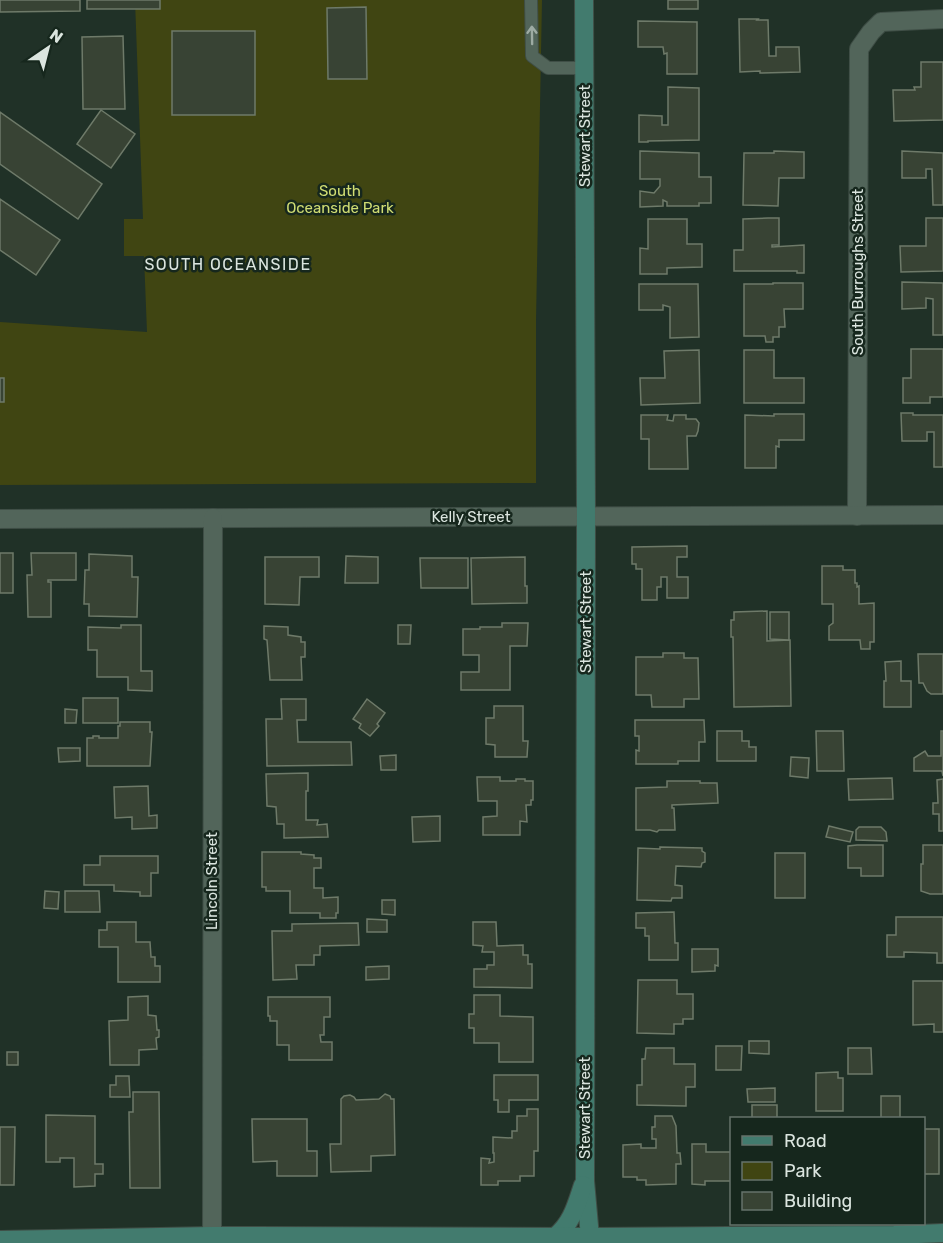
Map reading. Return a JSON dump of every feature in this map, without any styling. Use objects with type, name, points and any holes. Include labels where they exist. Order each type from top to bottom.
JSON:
[{"type":"street","name":"Stewart Street","points":[[584,0],[585,1181],[590,1240]]},
{"type":"street","name":"South Burroughs Street","points":[[857,516],[859,50],[881,22],[943,19]]},
{"type":"street","name":"Kelly Street","points":[[0,519],[943,515]]},
{"type":"street","name":"Lincoln Street","points":[[212,1240],[213,518]]},
{"type":"street","points":[[555,1237],[564,1229],[572,1216],[585,1181]]},
{"type":"street","points":[[0,1240],[555,1237],[590,1240],[894,1239],[943,1233]]},
{"type":"lane","points":[[531,0],[532,56],[548,68],[585,68]]},
{"type":"green space","name":"South Oceanside Park","points":[[135,0],[542,0],[536,320],[536,483],[0,485],[0,322],[147,332],[144,256],[124,256],[124,219],[143,219]]},
{"type":"building","points":[[0,0],[80,0],[80,11],[0,12]]},
{"type":"building","points":[[87,0],[160,0],[160,9],[87,9]]},
{"type":"building","points":[[668,0],[698,0],[698,9],[668,9]]},
{"type":"building","points":[[366,7],[367,79],[328,79],[327,8]]},
{"type":"building","points":[[739,19],[768,20],[769,56],[776,56],[776,47],[799,47],[800,72],[740,72]]},
{"type":"building","points":[[638,21],[697,22],[697,74],[667,74],[667,53],[664,54],[663,47],[638,47]]},
{"type":"building","points":[[172,31],[255,31],[255,115],[172,115]]},
{"type":"building","points":[[123,36],[125,109],[83,109],[82,37]]},
{"type":"building","points":[[921,62],[943,62],[943,120],[894,121],[893,90],[915,90],[914,87],[921,87]]},
{"type":"building","points":[[668,87],[699,88],[699,140],[639,142],[639,115],[662,116],[662,125],[668,125]]},
{"type":"building","points":[[101,110],[135,134],[111,168],[77,144]]},
{"type":"building","points":[[0,112],[102,184],[78,219],[0,164]]},
{"type":"building","points":[[640,151],[699,153],[699,177],[711,177],[711,203],[699,203],[699,206],[667,206],[667,202],[663,200],[663,206],[640,207],[640,191],[654,193],[660,186],[660,179],[640,179]]},
{"type":"building","points":[[774,151],[804,152],[804,178],[779,178],[778,206],[743,205],[744,153],[774,153]]},
{"type":"building","points":[[902,151],[943,153],[943,205],[933,205],[932,169],[926,169],[926,178],[902,178]]},
{"type":"building","points":[[0,199],[60,240],[36,275],[0,250]]},
{"type":"building","points":[[779,218],[779,245],[772,245],[772,247],[804,245],[804,273],[734,271],[734,250],[743,250],[743,219]]},
{"type":"building","points":[[926,218],[943,218],[943,271],[901,272],[900,246],[926,246]]},
{"type":"building","points":[[648,219],[687,219],[687,244],[702,244],[702,267],[667,268],[667,274],[640,274],[640,248],[648,249]]},
{"type":"building","points":[[902,282],[943,283],[943,335],[933,335],[933,299],[926,298],[926,308],[902,309]]},
{"type":"building","points":[[803,283],[803,309],[784,309],[785,327],[779,327],[779,337],[773,337],[773,342],[766,342],[765,336],[744,336],[744,284]]},
{"type":"building","points":[[639,284],[698,284],[699,337],[670,338],[670,307],[663,305],[663,310],[639,310]]},
{"type":"building","points":[[911,349],[943,349],[943,397],[930,397],[930,403],[903,403],[903,378],[911,378]]},
{"type":"building","points":[[699,350],[700,403],[641,405],[640,378],[665,378],[664,351]]},
{"type":"building","points":[[744,350],[774,350],[774,378],[804,378],[804,403],[744,403]]},
{"type":"building","points":[[0,378],[4,378],[4,402],[0,402]]},
{"type":"building","points":[[901,413],[943,415],[943,467],[934,467],[934,432],[927,432],[927,441],[902,441]]},
{"type":"building","points":[[774,414],[804,414],[804,440],[779,440],[779,447],[776,446],[776,468],[745,468],[745,415],[774,416]]},
{"type":"building","points":[[641,415],[668,415],[667,420],[673,421],[674,415],[686,415],[686,419],[696,419],[699,423],[696,436],[687,436],[688,469],[649,469],[649,439],[641,439]]},
{"type":"building","points":[[687,546],[687,557],[677,557],[677,577],[688,577],[688,598],[667,598],[667,577],[661,577],[661,587],[657,587],[657,600],[642,600],[642,569],[636,569],[636,564],[632,564],[632,547]]},
{"type":"building","points":[[0,553],[13,553],[13,593],[0,593]]},
{"type":"building","points":[[31,553],[76,553],[76,580],[48,580],[51,582],[51,617],[28,617],[27,575],[32,575]]},
{"type":"building","points":[[89,554],[132,556],[132,577],[138,577],[137,617],[89,616],[89,604],[84,604],[85,570],[89,570]]},
{"type":"building","points":[[346,556],[378,557],[378,583],[345,583]]},
{"type":"building","points":[[265,557],[319,557],[319,577],[300,577],[299,605],[265,604]]},
{"type":"building","points":[[525,557],[527,603],[472,604],[471,558]]},
{"type":"building","points":[[420,558],[468,558],[468,588],[421,588]]},
{"type":"building","points":[[822,566],[843,566],[843,570],[855,570],[855,583],[857,587],[859,586],[859,604],[874,603],[874,642],[870,642],[870,649],[861,649],[860,640],[829,640],[829,626],[833,623],[833,604],[822,604]]},
{"type":"building","points":[[767,611],[767,641],[790,640],[791,706],[734,707],[731,620],[734,620],[734,612]]},
{"type":"building","points":[[770,612],[789,612],[789,640],[770,639]]},
{"type":"building","points":[[502,623],[528,623],[527,646],[510,646],[510,690],[461,690],[461,672],[479,672],[479,655],[463,655],[463,629],[502,627]]},
{"type":"building","points":[[121,625],[141,625],[141,671],[152,671],[152,691],[128,690],[128,677],[97,677],[97,650],[88,650],[88,627],[121,628]]},
{"type":"building","points":[[398,625],[411,625],[410,644],[398,644]]},
{"type":"building","points":[[264,626],[288,627],[288,635],[301,637],[301,642],[305,642],[305,657],[301,657],[302,680],[270,680]]},
{"type":"building","points":[[663,653],[684,653],[684,658],[698,658],[699,699],[684,699],[684,707],[652,707],[651,695],[636,695],[636,657],[663,657]]},
{"type":"building","points":[[918,654],[943,654],[943,694],[931,694],[923,683],[919,683]]},
{"type":"building","points":[[901,661],[901,681],[911,681],[911,707],[884,707],[885,662]]},
{"type":"building","points":[[83,698],[118,698],[118,723],[83,723]]},
{"type":"building","points":[[281,699],[306,699],[306,720],[297,720],[298,742],[351,742],[352,765],[267,766],[266,719],[282,719]]},
{"type":"building","points":[[367,699],[385,713],[377,724],[379,726],[370,736],[359,728],[361,724],[353,719]]},
{"type":"building","points":[[494,706],[523,706],[523,741],[528,741],[527,757],[495,757],[495,745],[486,744],[486,718],[494,718]]},
{"type":"building","points":[[65,709],[77,710],[76,723],[65,723]]},
{"type":"building","points":[[635,720],[704,720],[705,742],[699,742],[699,761],[678,761],[678,764],[636,764],[639,736],[635,736]]},
{"type":"building","points":[[120,722],[150,722],[150,732],[152,732],[150,766],[87,766],[87,738],[99,736],[99,738],[118,738]]},
{"type":"building","points":[[717,731],[742,731],[742,741],[749,741],[749,747],[756,747],[756,761],[717,761]]},
{"type":"building","points":[[816,731],[843,731],[844,771],[817,771]]},
{"type":"building","points":[[941,731],[943,731],[943,776],[942,771],[914,771],[914,758],[925,751],[928,756],[941,756]]},
{"type":"building","points":[[58,748],[80,748],[80,761],[59,762]]},
{"type":"building","points":[[396,755],[396,770],[381,770],[380,756]]},
{"type":"building","points":[[791,757],[809,758],[808,778],[790,776]]},
{"type":"building","points":[[308,773],[306,820],[318,820],[317,825],[327,824],[328,837],[284,838],[284,824],[277,824],[276,807],[267,806],[266,774]]},
{"type":"building","points":[[477,777],[500,777],[500,781],[525,779],[525,781],[533,781],[533,800],[531,800],[531,805],[526,805],[527,822],[520,821],[520,835],[483,835],[483,817],[497,816],[497,801],[478,801]]},
{"type":"building","points":[[892,778],[893,799],[849,800],[848,779]]},
{"type":"building","points":[[943,779],[943,831],[939,831],[939,814],[933,814],[933,803],[938,803],[937,780]]},
{"type":"building","points":[[667,781],[717,783],[718,803],[672,805],[675,830],[657,832],[636,830],[636,788],[667,787]]},
{"type":"building","points":[[148,786],[149,816],[157,815],[157,828],[132,829],[132,817],[115,818],[114,787]]},
{"type":"building","points":[[440,816],[440,841],[413,842],[412,817]]},
{"type":"building","points":[[829,826],[853,832],[850,842],[826,837]]},
{"type":"building","points":[[859,827],[881,827],[886,832],[887,841],[856,840],[856,830]]},
{"type":"building","points":[[883,845],[883,876],[861,876],[861,868],[848,868],[848,846]]},
{"type":"building","points":[[923,845],[943,845],[943,894],[921,891]]},
{"type":"building","points":[[660,847],[702,848],[705,853],[705,862],[701,867],[676,866],[675,885],[682,886],[682,898],[672,898],[671,901],[637,900],[638,848],[660,849]]},
{"type":"building","points":[[262,852],[301,852],[301,854],[314,855],[314,858],[321,858],[321,868],[314,868],[314,888],[323,888],[323,898],[338,897],[336,918],[320,918],[320,913],[290,913],[290,891],[266,891],[266,887],[262,887]]},
{"type":"building","points":[[775,853],[805,853],[805,898],[775,898]]},
{"type":"building","points":[[100,856],[158,856],[158,873],[151,873],[151,896],[140,896],[140,892],[114,891],[114,885],[84,885],[84,865],[100,865]]},
{"type":"building","points":[[45,891],[59,892],[58,909],[44,908]]},
{"type":"building","points":[[65,891],[99,891],[100,912],[65,912]]},
{"type":"building","points":[[382,900],[395,900],[395,915],[382,914]]},
{"type":"building","points":[[674,912],[678,960],[649,960],[649,936],[645,936],[645,928],[636,928],[636,913]]},
{"type":"building","points":[[896,917],[943,917],[943,963],[937,963],[937,953],[904,952],[904,957],[887,957],[887,935],[896,935]]},
{"type":"building","points":[[367,919],[387,920],[387,932],[367,932]]},
{"type":"building","points":[[107,922],[136,922],[136,942],[150,942],[151,957],[155,957],[155,966],[160,966],[160,982],[118,982],[118,947],[99,947],[99,930],[107,930]]},
{"type":"building","points":[[473,922],[496,922],[497,946],[523,945],[523,955],[528,955],[528,964],[532,964],[532,988],[474,987],[474,969],[487,969],[487,965],[494,965],[494,952],[482,952],[483,946],[473,945]]},
{"type":"building","points":[[358,923],[359,945],[320,946],[320,955],[314,955],[314,965],[296,965],[297,979],[273,980],[272,931],[292,931],[292,924]]},
{"type":"building","points":[[692,949],[718,949],[718,966],[715,965],[715,971],[692,972]]},
{"type":"building","points":[[389,966],[389,979],[366,980],[366,967]]},
{"type":"building","points":[[638,980],[677,980],[677,994],[693,994],[693,1019],[683,1019],[683,1024],[674,1024],[674,1034],[637,1033]]},
{"type":"building","points":[[913,981],[943,981],[943,1032],[934,1032],[934,1024],[913,1025]]},
{"type":"building","points":[[474,995],[500,995],[500,1016],[533,1017],[533,1062],[499,1062],[499,1043],[474,1043],[474,1028],[469,1028],[469,1014],[474,1014]]},
{"type":"building","points":[[148,996],[148,1015],[156,1016],[157,1030],[159,1030],[159,1037],[156,1038],[157,1049],[139,1050],[139,1065],[110,1065],[109,1021],[128,1020],[128,997]]},
{"type":"building","points":[[268,997],[330,997],[330,1017],[324,1017],[324,1035],[320,1035],[321,1042],[332,1042],[332,1060],[289,1060],[289,1045],[277,1045],[277,1021],[270,1021],[270,1016],[268,1016]]},
{"type":"building","points":[[749,1041],[769,1041],[769,1054],[749,1053]]},
{"type":"building","points":[[716,1046],[742,1046],[741,1070],[716,1070]]},
{"type":"building","points":[[646,1048],[674,1048],[674,1064],[695,1064],[695,1087],[686,1087],[686,1106],[637,1105],[637,1085],[642,1085],[642,1059],[645,1059]]},
{"type":"building","points":[[848,1048],[871,1048],[872,1074],[848,1074]]},
{"type":"building","points":[[7,1052],[18,1052],[18,1065],[7,1065]]},
{"type":"building","points":[[838,1072],[838,1078],[843,1078],[843,1111],[816,1111],[816,1073]]},
{"type":"building","points":[[494,1075],[538,1075],[538,1100],[509,1100],[509,1112],[498,1112],[498,1100],[494,1100]]},
{"type":"building","points":[[116,1076],[129,1076],[130,1097],[110,1097],[110,1085],[116,1085]]},
{"type":"building","points":[[775,1088],[775,1102],[748,1102],[747,1089]]},
{"type":"building","points":[[133,1092],[159,1092],[160,1188],[130,1188],[129,1112],[133,1112]]},
{"type":"building","points":[[385,1094],[394,1099],[395,1155],[371,1156],[371,1171],[331,1172],[330,1144],[341,1144],[341,1099],[350,1095],[356,1100],[379,1099]]},
{"type":"building","points":[[881,1096],[900,1096],[900,1117],[881,1117]]},
{"type":"building","points":[[752,1105],[777,1105],[777,1117],[752,1117]]},
{"type":"building","points":[[527,1109],[538,1109],[538,1151],[534,1151],[534,1176],[520,1176],[520,1181],[498,1181],[498,1185],[481,1185],[481,1158],[490,1159],[489,1163],[494,1162],[493,1137],[512,1138],[512,1131],[517,1131],[517,1116],[527,1116]]},
{"type":"building","points":[[46,1115],[95,1116],[95,1164],[103,1164],[103,1174],[95,1174],[95,1186],[74,1187],[74,1158],[60,1158],[60,1162],[46,1162]]},
{"type":"building","points":[[655,1116],[672,1116],[676,1126],[677,1153],[680,1153],[681,1164],[676,1164],[676,1184],[646,1185],[646,1180],[637,1180],[637,1177],[623,1177],[623,1145],[641,1144],[641,1148],[656,1148],[656,1139],[652,1139]]},
{"type":"building","points":[[252,1119],[307,1119],[307,1151],[317,1151],[317,1176],[277,1176],[277,1161],[253,1162]]},
{"type":"building","points":[[0,1127],[15,1127],[14,1185],[0,1185]]},
{"type":"building","points":[[925,1129],[939,1129],[939,1174],[925,1174]]},
{"type":"building","points":[[692,1144],[706,1144],[706,1152],[730,1152],[730,1181],[705,1181],[705,1185],[692,1184]]},
{"type":"district","name":"SOUTH OCEANSIDE","points":[[228,264]]}]
